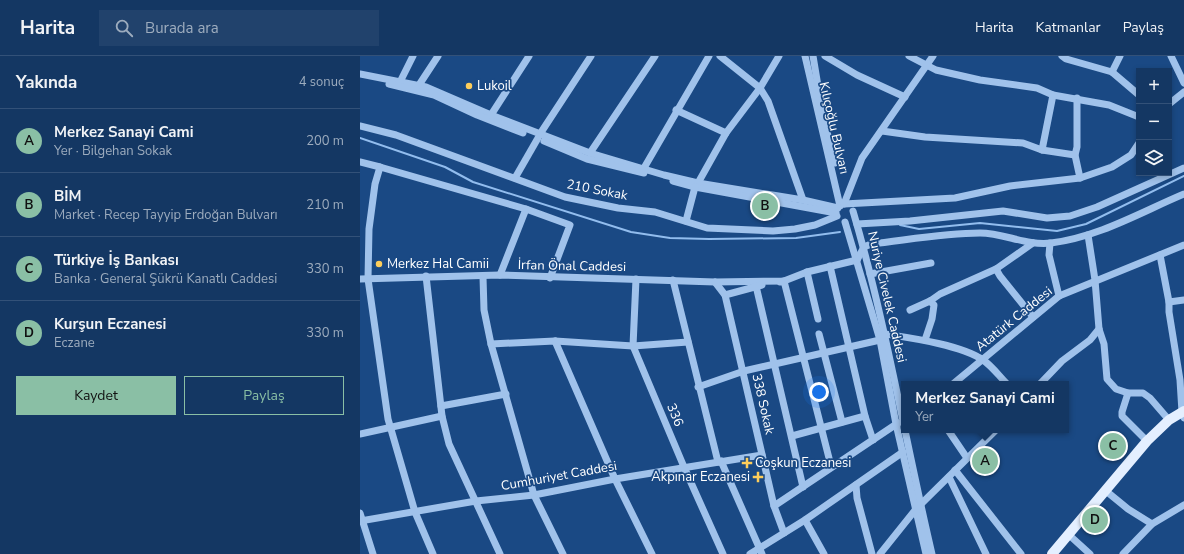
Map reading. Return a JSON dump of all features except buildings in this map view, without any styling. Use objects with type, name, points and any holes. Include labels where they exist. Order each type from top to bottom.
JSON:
[{"type":"main road","points":[[1052,554],[1147,441],[1169,420],[1183,414]]},
{"type":"street","points":[[400,82],[413,56]]},
{"type":"street","points":[[419,85],[438,56]]},
{"type":"street","points":[[491,115],[529,56]]},
{"type":"street","points":[[515,178],[539,136],[591,56]]},
{"type":"street","points":[[590,153],[655,56]]},
{"type":"street","points":[[644,168],[676,110],[709,56]]},
{"type":"street","points":[[720,56],[760,88],[768,102],[803,200]]},
{"type":"street","points":[[686,221],[696,185],[726,133],[760,88],[779,56]]},
{"type":"street","name":"Kılıçoğlu Bulvarı","points":[[805,56],[839,209]]},
{"type":"street","name":"Kılıçoğlu Bulvarı","points":[[813,56],[839,209]]},
{"type":"street","points":[[825,56],[857,75],[905,97]]},
{"type":"street","points":[[909,56],[936,70],[980,80],[1037,88],[1053,95],[1077,98],[1109,105],[1136,116]]},
{"type":"street","points":[[360,78],[434,95],[477,115],[590,153],[644,168],[696,185],[803,200],[839,209],[850,206],[853,211],[852,217],[845,222],[840,220],[839,209],[862,158],[933,56]]},
{"type":"street","points":[[1062,56],[1066,60],[1112,72],[1136,92]]},
{"type":"street","points":[[1112,72],[1120,56]]},
{"type":"street","points":[[1171,56],[1184,82]]},
{"type":"street","points":[[360,74],[419,85],[539,136],[587,159],[696,185],[839,209],[955,198],[1010,186],[1080,178],[1112,167],[1131,155],[1136,148]]},
{"type":"street","points":[[1172,102],[1184,92]]},
{"type":"street","points":[[1042,150],[1053,95]]},
{"type":"street","points":[[1077,98],[1077,147],[1075,155],[1080,178]]},
{"type":"street","points":[[676,110],[726,133]]},
{"type":"street","name":"210 Sokak","points":[[360,126],[396,135],[564,197],[618,208],[655,212],[707,228],[773,231],[794,230],[815,225],[839,209]]},
{"type":"street","points":[[882,131],[925,137],[1023,143],[1042,150],[1075,155]]},
{"type":"street","points":[[360,162],[526,209],[570,225],[550,278]]},
{"type":"street","points":[[380,167],[375,184],[369,229],[368,279],[390,427],[415,512],[433,554]]},
{"type":"street","points":[[857,224],[910,221],[1003,211],[1047,218],[1070,216],[1097,207],[1184,168]]},
{"type":"street","points":[[857,260],[864,247],[871,244],[980,233],[1013,237],[1033,243],[1050,243],[1088,235],[1184,194]]},
{"type":"street","points":[[500,275],[526,209]]},
{"type":"street","name":"Nuriye Civelek Caddesi","points":[[853,211],[864,247],[885,334],[901,432]]},
{"type":"street","name":"Nuriye Civelek Caddesi","points":[[845,222],[880,340],[900,422]]},
{"type":"street","points":[[1088,235],[1095,280],[1099,329],[1104,344],[1107,379],[1116,389],[1128,393],[1143,394],[1169,420]]},
{"type":"street","points":[[910,310],[930,301],[940,294],[996,269],[1033,243]]},
{"type":"street","points":[[1050,243],[1049,255],[1059,296]]},
{"type":"street","name":"Atatürk Caddesi","points":[[957,381],[1059,296],[1095,280],[1184,245]]},
{"type":"street","points":[[1160,255],[1169,302],[1169,312],[1180,380],[1183,414]]},
{"type":"street","name":"İrfan Önal Caddesi","points":[[725,295],[756,286],[784,281],[807,272],[857,260]]},
{"type":"street","points":[[870,274],[931,263]]},
{"type":"street","points":[[830,266],[865,416],[873,440]]},
{"type":"street","points":[[996,269],[1033,317]]},
{"type":"street","points":[[807,272],[818,319]]},
{"type":"street","name":"İrfan Önal Caddesi","points":[[360,278],[368,279],[426,276],[483,277],[500,275],[550,278],[715,282],[784,281]]},
{"type":"street","points":[[426,276],[442,416],[449,444],[500,554]]},
{"type":"street","points":[[483,277],[484,310],[491,344],[534,495],[563,554]]},
{"type":"street","name":"336","points":[[636,279],[633,346],[684,467],[723,554]]},
{"type":"street","points":[[673,280],[698,387],[720,462],[760,552]]},
{"type":"street","points":[[784,281],[831,466]]},
{"type":"street","name":"338 Sokak","points":[[715,282],[725,295],[744,371],[774,506],[784,533]]},
{"type":"street","points":[[756,286],[803,487]]},
{"type":"street","points":[[1169,302],[1184,300]]},
{"type":"street","points":[[925,340],[932,319],[934,305],[930,301]]},
{"type":"street","points":[[1043,381],[1062,361],[1090,340],[1099,329]]},
{"type":"street","points":[[819,334],[842,422]]},
{"type":"street","points":[[698,387],[744,371],[880,340],[885,334],[925,340],[955,348],[982,360],[1004,381]]},
{"type":"street","points":[[491,344],[555,341],[633,346],[688,342]]},
{"type":"street","points":[[555,341],[615,479],[652,554]]},
{"type":"street","points":[[1128,393],[1122,416],[1147,441]]},
{"type":"street","points":[[441,406],[506,394]]},
{"type":"street","points":[[360,434],[442,416]]},
{"type":"street","points":[[792,436],[865,416]]},
{"type":"street","points":[[774,506],[831,466],[900,422]]},
{"type":"street","name":"Nuriye Civelek Caddesi","points":[[901,433],[903,452],[932,554]]},
{"type":"street","name":"Nuriye Civelek Caddesi","points":[[902,433],[926,554]]},
{"type":"street","points":[[950,433],[967,458]]},
{"type":"street","points":[[880,554],[918,507],[993,433]]},
{"type":"street","points":[[750,554],[760,552],[784,533],[903,452]]},
{"type":"street","name":"Cumhuriyet Caddesi","points":[[362,521],[476,501],[534,495],[615,479],[762,455]]},
{"type":"street","points":[[955,470],[1021,554]]},
{"type":"street","points":[[949,477],[986,554]]},
{"type":"street","points":[[856,484],[857,498],[872,554]]},
{"type":"street","points":[[1106,491],[1128,509],[1152,524]]},
{"type":"street","points":[[1122,554],[1152,524],[1184,504]]},
{"type":"street","points":[[360,513],[373,554]]},
{"type":"street","points":[[805,520],[824,554]]},
{"type":"street","points":[[1068,534],[1090,554]]},
{"type":"waterway","points":[[360,138],[445,167],[473,182],[631,232],[670,238],[709,239],[796,238],[840,232]]},
{"type":"waterway","points":[[900,225],[919,229],[980,223],[1057,231],[1086,224],[1184,176]]},
{"type":"place","name":"Lukoil","points":[[469,86]]},
{"type":"place","name":"BİM","points":[[765,206]]},
{"type":"place","name":"Merkez Hal Camii","points":[[379,264]]},
{"type":"place","name":"Türkiye İş Bankası","points":[[1113,446]]},
{"type":"place","name":"Merkez Sanayi Cami","points":[[985,461]]},
{"type":"place","name":"Coşkun Eczanesi","points":[[747,463]]},
{"type":"place","name":"Akpınar Eczanesi","points":[[758,477]]},
{"type":"place","name":"Kurşun Eczanesi","points":[[1095,520]]}]
